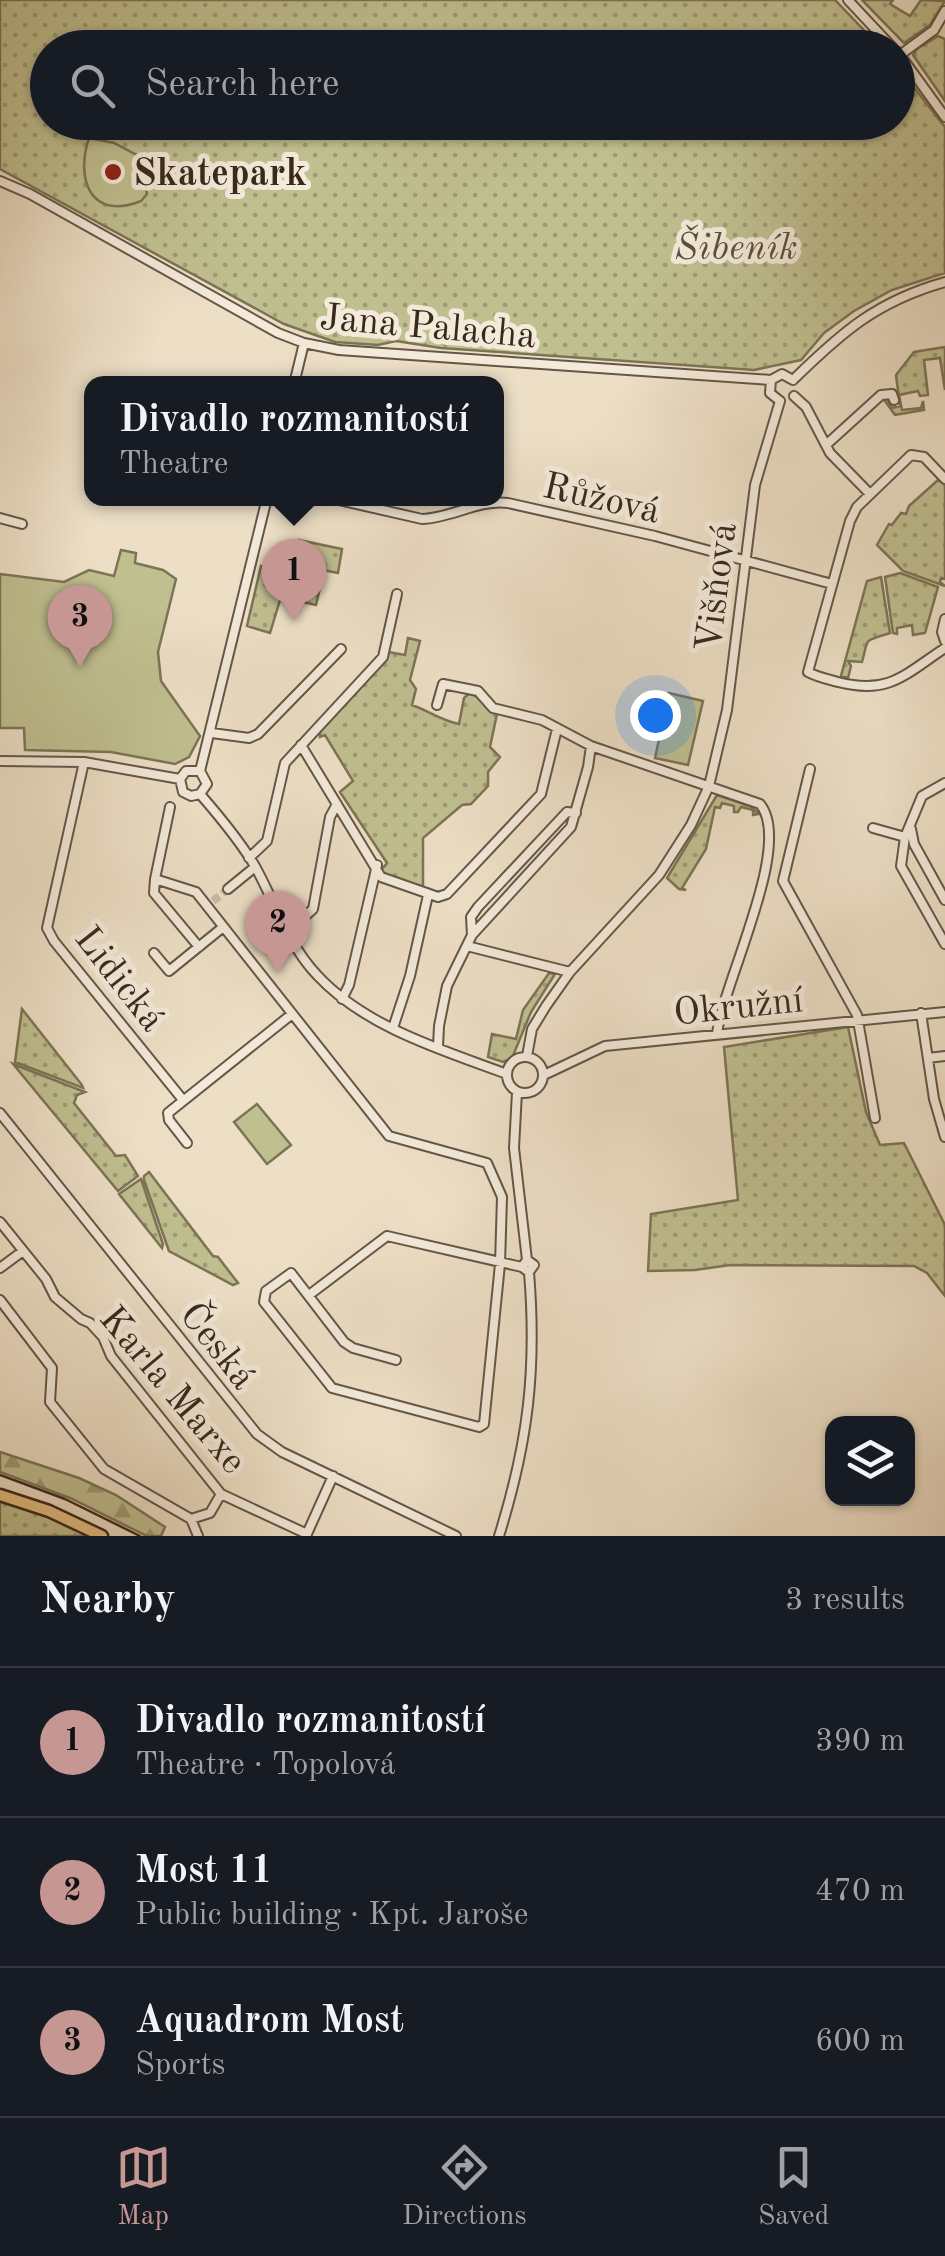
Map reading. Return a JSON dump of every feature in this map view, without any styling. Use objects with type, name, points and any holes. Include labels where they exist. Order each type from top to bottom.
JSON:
[{"type":"main road","points":[[0,1495],[49,1511],[102,1536]]},
{"type":"street","points":[[848,0],[876,30]]},
{"type":"street","points":[[915,41],[934,30],[945,11]]},
{"type":"street","points":[[938,24],[945,34]]},
{"type":"street","points":[[915,76],[945,117]]},
{"type":"street","name":"Jana Palacha","points":[[0,181],[278,333],[304,343],[339,350],[771,380],[782,374],[793,380]]},
{"type":"street","points":[[794,396],[793,380],[826,346],[872,311],[945,282]]},
{"type":"street","points":[[296,376],[304,343]]},
{"type":"street","points":[[771,380],[770,394],[780,401],[794,396]]},
{"type":"street","points":[[826,446],[881,395],[892,394],[894,400]]},
{"type":"street","points":[[794,396],[806,407],[839,464],[870,494]]},
{"type":"street","name":"Višňová","points":[[527,1056],[532,1029],[570,972],[659,875],[691,825],[709,786],[727,710],[760,461],[780,401]]},
{"type":"street","points":[[945,478],[918,454],[911,456],[857,507],[808,672],[862,688],[893,682],[945,644],[945,619]]},
{"type":"street","name":"Růžová","points":[[504,503],[655,536],[832,584]]},
{"type":"street","points":[[200,794],[207,784],[200,771],[265,506]]},
{"type":"street","name":"Růžová","points":[[371,506],[422,519],[477,506]]},
{"type":"street","points":[[0,518],[22,524]]},
{"type":"street","points":[[249,858],[267,840],[284,763],[383,657],[396,594]]},
{"type":"street","points":[[212,732],[250,738],[258,734],[340,650]]},
{"type":"street","points":[[437,706],[443,684],[478,691],[493,708],[532,716],[591,746],[760,804],[770,825],[764,878],[717,1034]]},
{"type":"street","points":[[301,744],[381,877],[438,897],[446,894],[541,794],[557,728]]},
{"type":"street","points":[[472,935],[571,827],[591,746]]},
{"type":"street","points":[[0,761],[84,762],[180,780]]},
{"type":"street","name":"Lidická","points":[[84,762],[48,928],[54,941],[182,1100]]},
{"type":"street","points":[[810,769],[783,881],[858,1020],[875,1118]]},
{"type":"street","points":[[180,780],[186,770],[200,771]]},
{"type":"street","points":[[180,780],[185,794],[200,794]]},
{"type":"street","points":[[945,783],[922,796],[914,811],[900,866],[945,944]]},
{"type":"street","points":[[200,794],[249,858],[314,973],[342,999],[393,1028],[507,1074]]},
{"type":"street","points":[[288,932],[313,909],[330,817],[337,804]]},
{"type":"street","points":[[170,807],[154,894],[198,947]]},
{"type":"street","points":[[438,1047],[447,986],[472,935],[472,917],[568,812],[576,813]]},
{"type":"street","points":[[873,828],[908,833]]},
{"type":"street","points":[[908,833],[945,900]]},
{"type":"street","points":[[342,999],[377,865]]},
{"type":"street","points":[[228,890],[255,868]]},
{"type":"street","points":[[764,878],[783,881]]},
{"type":"street","points":[[155,879],[185,887],[210,903],[222,928],[389,1136],[487,1163],[502,1196],[500,1264],[484,1424],[475,1428],[332,1388],[264,1302],[266,1291],[290,1273],[344,1342],[396,1360]]},
{"type":"street","points":[[393,1028],[428,895]]},
{"type":"street","points":[[154,953],[169,970],[222,928]]},
{"type":"street","points":[[468,946],[570,972]]},
{"type":"street","name":"Okružní","points":[[544,1075],[605,1046],[945,1012]]},
{"type":"street","points":[[187,1143],[168,1113],[292,1014]]},
{"type":"street","points":[[920,1014],[945,1137]]},
{"type":"street","points":[[527,1056],[537,1060],[544,1075],[536,1090],[518,1092],[510,1085],[507,1074],[515,1059],[527,1056]]},
{"type":"street","points":[[928,1058],[945,1056]]},
{"type":"street","points":[[499,1536],[516,1480],[530,1392],[533,1324],[514,1148],[518,1092]]},
{"type":"street","name":"Česká","points":[[0,1113],[247,1424],[268,1444],[456,1536]]},
{"type":"street","name":"Karla Marxe","points":[[0,1222],[46,1279],[55,1297],[103,1337],[111,1356],[221,1494],[307,1535]]},
{"type":"street","points":[[309,1295],[387,1236],[500,1264],[526,1266]]},
{"type":"street","points":[[0,1268],[23,1251]]},
{"type":"street","points":[[0,1300],[52,1368],[50,1402],[95,1459],[121,1480],[190,1520],[198,1536]]},
{"type":"street","points":[[307,1535],[333,1476]]},
{"type":"street","points":[[190,1520],[210,1513],[221,1494]]},
{"type":"green space","name":"Šibeník","points":[[0,0],[835,0],[864,30],[30,30],[30,140],[915,140],[915,89],[945,127],[945,273],[892,290],[854,311],[824,333],[801,360],[754,370],[441,348],[396,341],[378,345],[335,342],[284,324],[0,169]]},
{"type":"green space","points":[[862,0],[893,0],[890,4],[910,16],[921,0],[945,1],[930,25],[915,35],[915,30],[891,30]]},
{"type":"green space","points":[[938,36],[945,39],[945,101],[915,58],[917,49]]},
{"type":"green space","name":"Skatepark","points":[[88,140],[99,140],[114,143],[146,160],[148,164],[142,174],[147,194],[141,201],[124,206],[99,201],[86,182]]},
{"type":"green space","points":[[945,347],[945,390],[940,358],[924,360],[928,395],[920,396],[918,391],[899,395],[902,410],[921,408],[923,401],[924,410],[895,415],[882,397],[886,396],[892,408],[900,406],[896,375],[914,352]]},
{"type":"green space","points":[[938,480],[945,483],[945,579],[940,582],[945,586],[903,571],[877,545],[889,524],[901,513],[906,514],[909,506]]},
{"type":"green space","points":[[299,540],[342,549],[338,573],[293,564]]},
{"type":"green space","points":[[121,550],[136,553],[135,563],[163,570],[176,579],[158,652],[161,681],[200,736],[189,757],[175,764],[111,752],[25,750],[24,728],[0,728],[0,574],[64,582],[89,570],[114,576]]},
{"type":"green space","points":[[261,566],[319,580],[321,584],[316,605],[281,597],[270,633],[247,626]]},
{"type":"green space","points":[[900,573],[938,587],[925,633],[913,635],[912,625],[897,628],[897,634],[893,633],[885,577]]},
{"type":"green space","points":[[881,577],[890,633],[868,642],[862,662],[848,661],[848,678],[841,676],[867,581]]},
{"type":"green space","points":[[408,638],[420,641],[410,680],[416,689],[412,705],[459,724],[464,698],[471,692],[497,714],[490,747],[500,757],[488,772],[488,786],[471,804],[462,805],[423,838],[423,890],[384,876],[381,870],[387,863],[340,792],[353,781],[325,735],[320,737],[320,732],[389,652],[405,655]]},
{"type":"green space","points":[[669,693],[703,701],[688,765],[655,758]]},
{"type":"green space","points":[[717,795],[750,806],[759,814],[753,815],[753,810],[741,807],[734,812],[734,806],[722,803],[720,808],[715,807],[706,849],[682,888],[686,890],[679,889],[667,878]]},
{"type":"green space","points":[[549,973],[555,974],[531,1012],[512,1058],[503,1062],[488,1057],[492,1034],[516,1039],[523,1010]]},
{"type":"green space","points":[[22,1009],[82,1085],[83,1088],[15,1062]]},
{"type":"green space","points":[[848,1027],[866,1112],[880,1145],[904,1143],[945,1225],[945,1296],[927,1273],[914,1266],[730,1265],[648,1271],[651,1214],[738,1200],[724,1047]]},
{"type":"green space","points":[[13,1064],[85,1092],[77,1095],[74,1103],[116,1156],[125,1155],[138,1176],[118,1191]]},
{"type":"green space","points":[[257,1104],[291,1145],[267,1164],[234,1122]]},
{"type":"green space","points":[[149,1172],[238,1283],[233,1285],[169,1251],[144,1180]]},
{"type":"green space","points":[[141,1179],[163,1244],[162,1248],[119,1194]]},
{"type":"green space","points":[[0,1452],[79,1478],[116,1495],[165,1527],[161,1536],[147,1536],[70,1498],[0,1472]]},
{"type":"green space","points":[[0,1500],[42,1514],[91,1536],[0,1536]]},
{"type":"tunnel","points":[[213,901],[228,889]]},
{"type":"tram line","points":[[0,1475],[65,1499],[140,1536]]},
{"type":"place","name":"Skatepark","points":[[113,172]]},
{"type":"place","name":"Divadlo rozmanitostí","points":[[294,621]]},
{"type":"place","name":"Aquadrom Most","points":[[80,667]]},
{"type":"place","name":"Most 11","points":[[278,973]]}]
